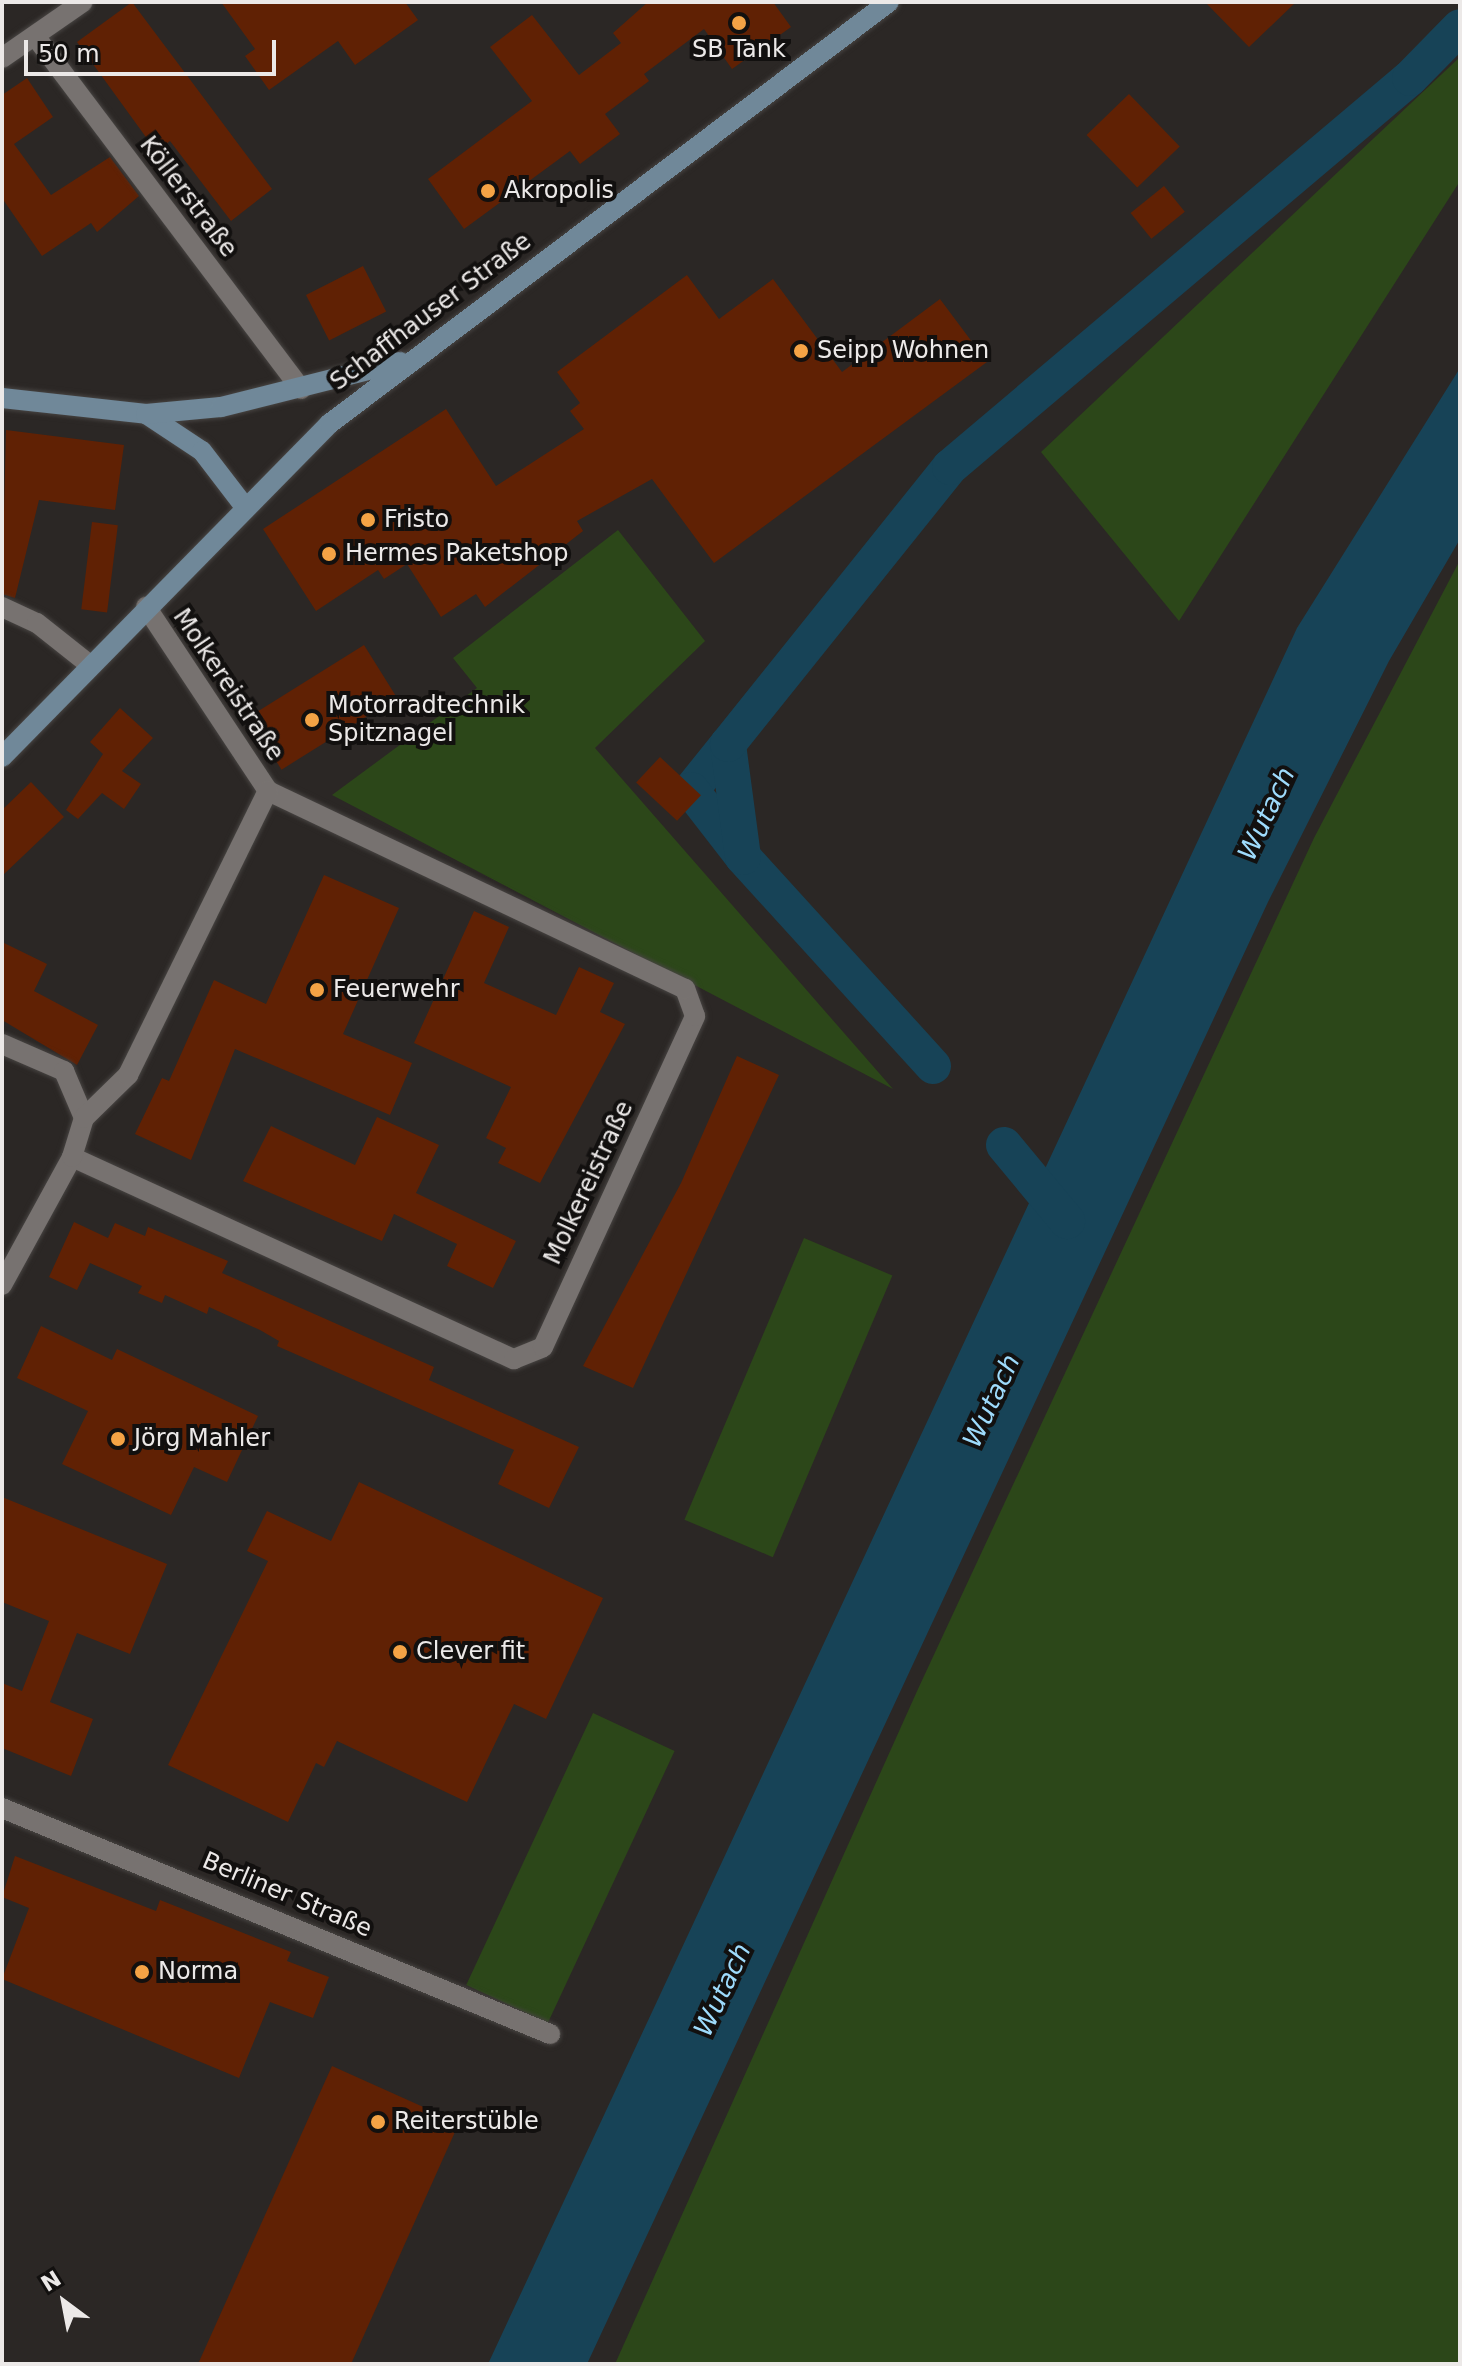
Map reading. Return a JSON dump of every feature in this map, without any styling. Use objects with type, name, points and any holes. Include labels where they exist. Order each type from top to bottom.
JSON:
[{"type":"main road","name":"Schaffhauser Straße","points":[[2,757],[329,424],[407,360],[889,2]]},
{"type":"main road","points":[[2,398],[146,414],[301,389],[407,360]]},
{"type":"main road","points":[[146,414],[202,451],[245,507]]},
{"type":"street","points":[[2,58],[35,36],[59,9],[83,2]]},
{"type":"street","name":"Köllerstraße","points":[[35,36],[301,389]]},
{"type":"street","points":[[2,607],[37,623],[90,665]]},
{"type":"street","name":"Molkereistraße","points":[[72,1157],[514,1359],[543,1347],[695,1016],[685,989],[268,791],[146,607]]},
{"type":"street","name":"Molkereistraße","points":[[84,1118],[128,1075],[268,791]]},
{"type":"street","points":[[2,1044],[64,1071],[84,1118],[72,1157],[2,1285]]},
{"type":"street","name":"Berliner Straße","points":[[2,1808],[550,2034]]},
{"type":"green space","points":[[1460,57],[1460,181],[1179,621],[1041,452]]},
{"type":"green space","points":[[618,530],[705,641],[595,748],[893,1089],[332,795],[477,688],[453,658]]},
{"type":"green space","points":[[1460,560],[1460,2364],[615,2364],[918,1689],[1314,838]]},
{"type":"green space","points":[[804,1238],[892,1276],[773,1557],[684,1520]]},
{"type":"green space","points":[[593,1713],[675,1751],[548,2023],[466,1985]]},
{"type":"water","name":"Wutach","points":[[1460,368],[1460,539],[1389,661],[1268,902],[587,2364],[488,2364],[1297,628]]},
{"type":"building","points":[[132,2],[272,189],[231,221],[170,141],[156,151],[77,42]]},
{"type":"building","points":[[221,2],[405,2],[418,20],[355,65],[338,41],[269,90],[245,56],[255,49]]},
{"type":"building","points":[[648,2],[773,2],[791,27],[732,69],[704,29],[644,74],[649,81],[605,114],[620,134],[580,164],[570,151],[464,229],[428,179],[532,101],[490,47],[532,15],[579,75],[621,43],[613,33]]},
{"type":"building","points":[[1205,2],[1296,2],[1249,47]]},
{"type":"building","points":[[27,78],[53,117],[14,144],[51,195],[110,157],[139,196],[97,232],[91,223],[42,256],[2,198],[2,95]]},
{"type":"building","points":[[1129,94],[1180,147],[1137,187],[1087,135]]},
{"type":"building","points":[[1164,186],[1185,212],[1151,239],[1131,213]]},
{"type":"building","points":[[363,266],[386,311],[329,340],[306,295]]},
{"type":"building","points":[[687,275],[719,319],[773,279],[842,372],[940,299],[987,362],[714,563],[652,479],[577,521],[583,531],[485,607],[476,594],[441,617],[407,564],[384,579],[378,570],[316,611],[263,529],[446,409],[496,486],[584,429],[570,411],[580,403],[557,372]]},
{"type":"building","points":[[6,430],[124,445],[115,510],[39,500],[15,598],[2,594]]},
{"type":"building","points":[[92,522],[118,525],[107,613],[81,609]]},
{"type":"building","points":[[364,645],[397,698],[282,770],[249,717]]},
{"type":"building","points":[[120,708],[153,738],[122,771],[141,784],[124,809],[102,793],[78,819],[66,810],[103,754],[90,742]]},
{"type":"building","points":[[660,757],[701,795],[677,821],[636,783]]},
{"type":"building","points":[[31,782],[64,817],[2,876],[2,810]]},
{"type":"building","name":"Feuerwehr","points":[[324,875],[399,908],[343,1034],[412,1063],[390,1115],[235,1049],[191,1160],[135,1134],[162,1078],[169,1081],[214,980],[266,1004]]},
{"type":"building","points":[[474,911],[509,927],[484,983],[556,1015],[579,967],[614,983],[600,1012],[625,1024],[540,1183],[498,1163],[506,1148],[486,1138],[511,1087],[414,1043]]},
{"type":"building","points":[[2,942],[47,964],[34,991],[98,1025],[77,1065],[2,1020]]},
{"type":"building","points":[[737,1056],[779,1075],[633,1388],[583,1366],[681,1183]]},
{"type":"building","points":[[377,1117],[439,1145],[416,1193],[516,1241],[493,1288],[447,1266],[457,1244],[394,1214],[382,1241],[243,1181],[271,1126],[355,1165]]},
{"type":"building","points":[[74,1222],[108,1238],[115,1223],[145,1236],[148,1227],[228,1261],[222,1273],[434,1367],[429,1380],[579,1447],[549,1508],[498,1484],[514,1450],[277,1346],[279,1341],[260,1330],[209,1307],[207,1314],[165,1295],[162,1303],[138,1293],[142,1286],[90,1263],[77,1290],[49,1277]]},
{"type":"building","points":[[41,1326],[112,1360],[117,1349],[258,1416],[227,1482],[194,1467],[171,1515],[62,1464],[88,1411],[17,1378]]},
{"type":"building","name":"Clever fit","points":[[359,1482],[603,1598],[546,1719],[514,1704],[467,1802],[337,1741],[324,1767],[316,1763],[288,1822],[168,1765],[268,1561],[247,1551],[267,1511],[331,1541]]},
{"type":"building","points":[[2,1497],[167,1564],[130,1654],[77,1633],[50,1702],[93,1719],[71,1776],[2,1748],[2,1683],[22,1691],[49,1621],[2,1602]]},
{"type":"building","name":"Norma","points":[[15,1856],[156,1911],[160,1900],[291,1952],[287,1961],[329,1977],[313,2018],[270,2002],[239,2078],[2,1979],[29,1908],[2,1897]]},
{"type":"building","points":[[332,2066],[459,2123],[351,2364],[198,2364]]},
{"type":"waterway","points":[[933,1066],[743,857],[728,744],[950,467],[1410,78],[1460,27]]},
{"type":"waterway","points":[[728,744],[691,790],[743,857]]},
{"type":"waterway","points":[[1004,1145],[1067,1221]]},
{"type":"place","name":"SB Tank","points":[[739,23]]},
{"type":"place","name":"Akropolis","points":[[488,191]]},
{"type":"place","name":"Seipp Wohnen","points":[[801,351]]},
{"type":"place","name":"Fristo","points":[[368,520]]},
{"type":"place","name":"Hermes Paketshop","points":[[329,554]]},
{"type":"place","name":"Motorradtechnik Spitznagel","points":[[312,720]]},
{"type":"place","name":"Feuerwehr","points":[[317,990]]},
{"type":"place","name":"Jörg Mahler","points":[[118,1439]]},
{"type":"place","name":"Clever fit","points":[[400,1652]]},
{"type":"place","name":"Norma","points":[[142,1972]]},
{"type":"place","name":"Reiterstüble","points":[[378,2122]]}]
